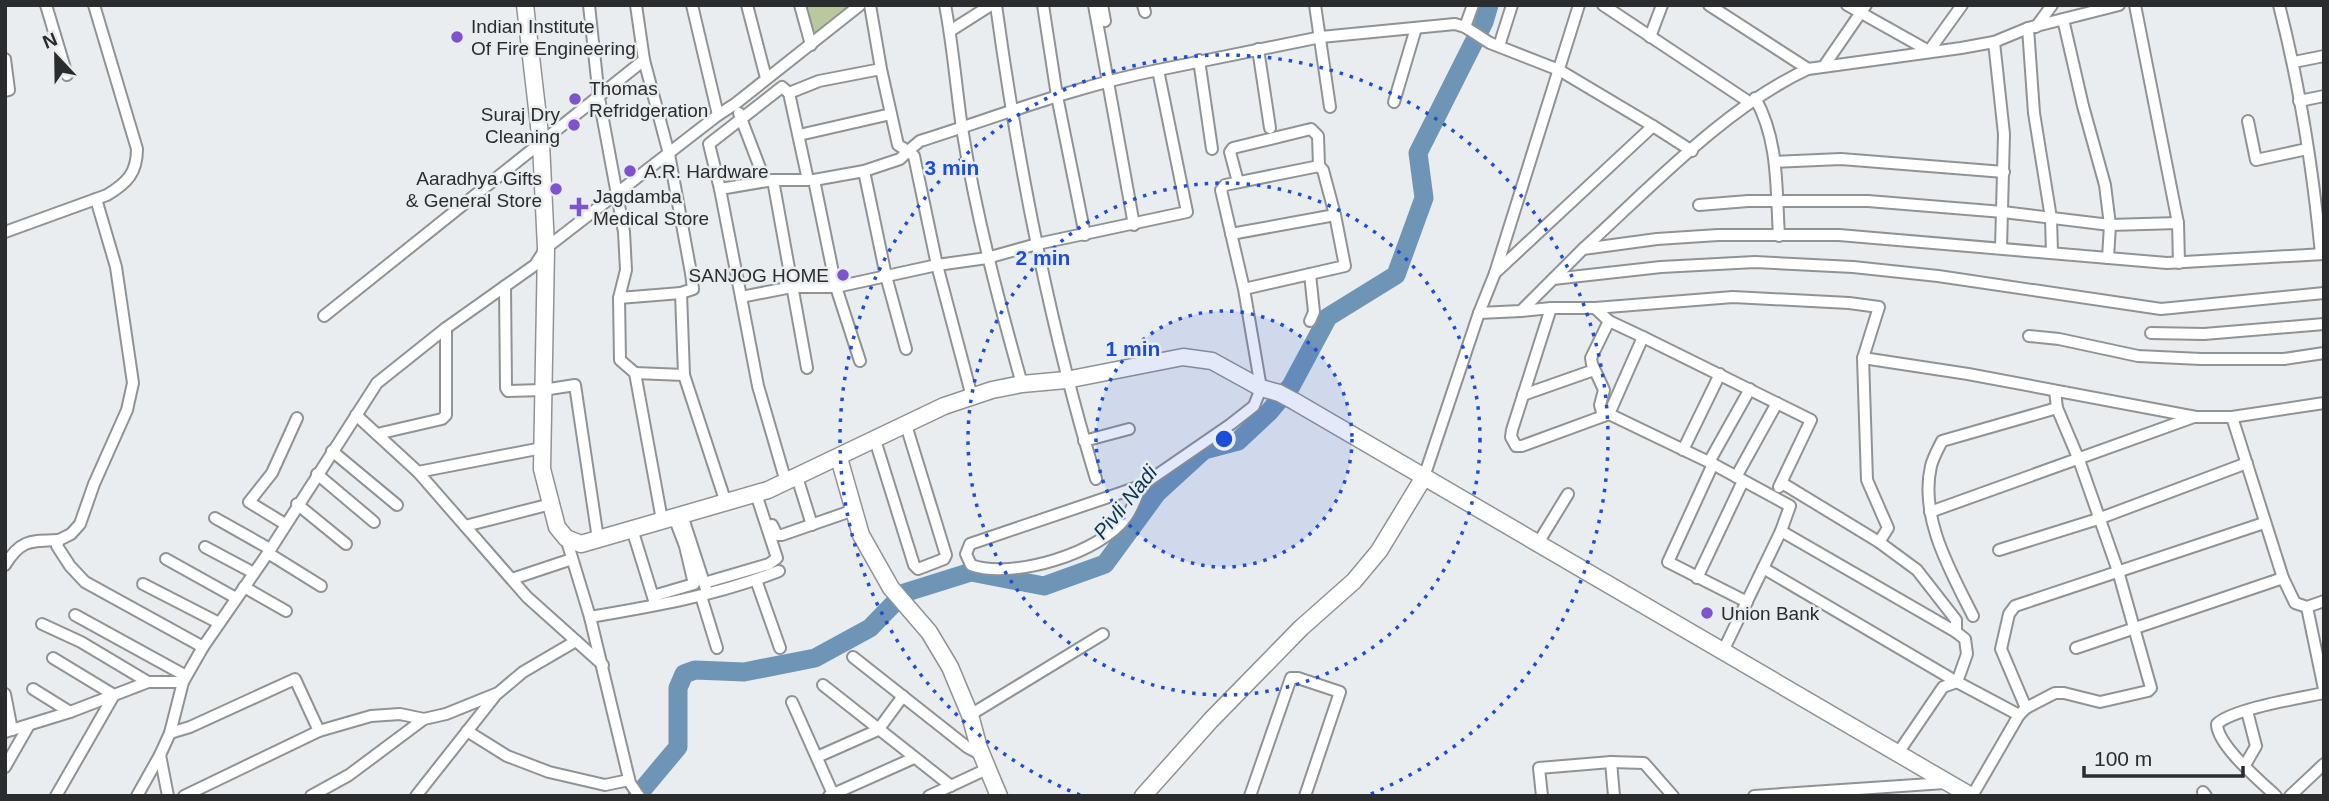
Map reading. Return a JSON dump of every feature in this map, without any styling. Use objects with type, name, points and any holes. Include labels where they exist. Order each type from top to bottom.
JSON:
[{"type":"street","points":[[46,5],[67,75]]},
{"type":"street","points":[[5,232],[96,200],[122,187],[133,175],[137,163],[137,149],[94,5]]},
{"type":"street","points":[[525,5],[541,143],[545,247],[542,469],[557,527],[566,538],[590,617],[630,781],[639,796]]},
{"type":"street","points":[[589,5],[599,97],[624,232],[626,270],[619,298],[620,360],[635,373],[673,517],[694,584],[654,601]]},
{"type":"street","points":[[619,298],[681,293],[693,289],[669,154],[645,61],[636,5]]},
{"type":"street","points":[[692,5],[718,115]]},
{"type":"street","points":[[747,5],[769,75],[786,90],[836,287],[860,361]]},
{"type":"street","points":[[800,5],[811,45]]},
{"type":"street","points":[[137,796],[170,733],[185,679],[203,647],[269,551],[377,383],[446,328],[535,265],[545,247],[735,104],[860,5]]},
{"type":"street","points":[[870,5],[898,145],[914,156],[937,265],[972,397]]},
{"type":"street","points":[[945,5],[962,128],[987,258],[1023,384]]},
{"type":"street","points":[[950,31],[991,5]]},
{"type":"street","points":[[996,5],[1011,111],[1037,244],[1066,380],[1096,479]]},
{"type":"street","points":[[1044,5],[1057,96],[1085,235]]},
{"type":"street","points":[[1094,5],[1134,225]]},
{"type":"street","points":[[1102,5],[1105,21]]},
{"type":"street","points":[[1315,5],[1330,107]]},
{"type":"street","points":[[1469,30],[1474,5]]},
{"type":"street","points":[[1495,44],[1512,5]]},
{"type":"street","points":[[1143,796],[1211,720],[1301,628],[1354,581],[1379,551],[1424,477],[1479,313],[1495,274],[1579,5]]},
{"type":"street","points":[[1603,5],[1752,100],[1769,130],[1775,162],[1779,236]]},
{"type":"street","points":[[1650,37],[1662,5]]},
{"type":"street","points":[[1709,5],[1808,69]]},
{"type":"street","points":[[1847,5],[1863,10],[1929,51]]},
{"type":"street","points":[[1929,51],[1962,5]]},
{"type":"street","points":[[2052,5],[2032,27],[2034,113],[2050,218],[2052,253]]},
{"type":"street","points":[[1521,311],[1583,249],[1752,100],[1808,69],[1961,48],[2119,5]]},
{"type":"street","points":[[2135,5],[2178,223],[2179,263]]},
{"type":"street","points":[[1583,249],[1718,235],[1839,235],[2179,263],[2323,254],[2320,210],[2307,149],[2294,62],[2279,5]]},
{"type":"street","points":[[1824,66],[1863,10]]},
{"type":"street","points":[[2063,19],[2105,185],[2110,225],[2108,258]]},
{"type":"street","points":[[720,189],[769,180],[811,180],[864,171],[900,159],[920,141],[1109,80],[1321,37],[1455,24],[1495,44],[1559,70],[1692,151]]},
{"type":"street","points":[[1394,102],[1416,27]]},
{"type":"street","points":[[1994,41],[2004,134],[2001,248]]},
{"type":"street","points":[[1258,49],[1270,128]]},
{"type":"street","points":[[2294,62],[2324,56]]},
{"type":"street","points":[[5,59],[9,90],[5,91]]},
{"type":"street","points":[[1199,60],[1212,149]]},
{"type":"street","points":[[324,316],[645,61]]},
{"type":"street","points":[[812,525],[791,479],[758,386],[709,144],[742,118],[786,90],[881,69]]},
{"type":"street","points":[[741,297],[792,286],[836,287],[937,265],[987,258],[1037,244],[1187,212],[1158,70]]},
{"type":"street","points":[[2299,101],[2324,96]]},
{"type":"street","points":[[735,104],[769,180],[807,368]]},
{"type":"street","points":[[799,135],[891,114]]},
{"type":"street","points":[[2248,121],[2256,160],[2307,149]]},
{"type":"street","points":[[1495,274],[1653,126]]},
{"type":"street","points":[[1238,182],[1230,152],[1233,148],[1311,129],[1318,136],[1319,166],[1323,170],[1335,215],[1345,266],[1244,289]]},
{"type":"street","points":[[1775,162],[1841,159],[2004,172]]},
{"type":"street","points":[[1141,486],[1127,517],[1108,535],[1054,561],[1020,568],[984,569],[971,565],[966,554],[970,544],[1141,486],[1231,425],[1254,406],[1261,388],[1244,289],[1221,190],[1225,185],[1319,166]]},
{"type":"street","points":[[2312,172],[2324,170]]},
{"type":"street","points":[[864,171],[886,276],[906,349]]},
{"type":"street","points":[[5,565],[13,552],[30,541],[59,540],[71,534],[80,524],[94,484],[127,410],[133,383],[116,267],[96,200]]},
{"type":"street","points":[[1699,205],[1777,201],[1868,201],[2003,212],[2110,225],[2178,223]]},
{"type":"street","points":[[1231,234],[1335,215]]},
{"type":"street","points":[[1553,279],[1661,267],[1755,262],[1853,267],[1938,276],[2161,309],[2324,293]]},
{"type":"street","points":[[1310,274],[1314,312],[1310,321]]},
{"type":"street","points":[[505,286],[506,388],[508,391],[544,390],[574,384],[576,387],[598,539]]},
{"type":"street","points":[[681,293],[684,374],[726,503]]},
{"type":"street","points":[[1479,313],[1595,308],[1733,297],[1879,307],[1863,358],[1867,481],[1888,528],[1879,542]]},
{"type":"street","points":[[1551,308],[1512,430],[1511,437],[1516,446],[1606,415],[1643,337]]},
{"type":"street","points":[[1595,308],[1609,321],[1720,373],[1811,420],[1782,483],[1772,498]]},
{"type":"street","points":[[1609,321],[1591,358],[1604,390],[1600,405],[1606,415],[1711,463],[1790,506],[1723,651]]},
{"type":"street","points":[[2151,333],[2204,334],[2324,324]]},
{"type":"street","points":[[377,435],[442,419],[446,415],[446,328]]},
{"type":"street","points":[[2029,336],[2059,339],[2138,356],[2284,359],[2324,353]]},
{"type":"street","points":[[566,538],[581,544],[759,493],[839,458],[944,406],[972,397],[1023,384],[1066,380],[1183,357],[1212,361],[1261,388],[1294,401],[1971,796],[2022,712],[2055,693],[2064,692],[2100,702],[2148,691],[2151,685],[2118,571],[2079,460],[2057,408],[2055,391]]},
{"type":"street","points":[[1863,358],[2196,416],[2232,417],[2324,403]]},
{"type":"street","points":[[1523,395],[1594,370]]},
{"type":"street","points":[[635,373],[684,374]]},
{"type":"street","points":[[1683,450],[1720,373]]},
{"type":"street","points":[[1747,602],[1669,564],[1668,559],[1711,463],[1750,389]]},
{"type":"street","points":[[1697,578],[1777,403]]},
{"type":"street","points":[[1973,616],[1949,566],[1930,512],[1931,465],[1942,441],[2057,408]]},
{"type":"street","points":[[356,415],[418,472],[527,597],[603,665]]},
{"type":"street","points":[[1930,512],[2196,416]]},
{"type":"street","points":[[2232,417],[2264,523],[2283,578],[2295,603],[2307,607],[2324,601]]},
{"type":"street","points":[[285,524],[251,504],[250,500],[272,473],[297,418]]},
{"type":"street","points":[[876,440],[914,565],[918,569],[944,559],[946,555],[906,425]]},
{"type":"street","points":[[1084,441],[1129,429]]},
{"type":"street","points":[[418,472],[542,448]]},
{"type":"street","points":[[332,451],[397,505]]},
{"type":"street","points":[[839,458],[861,535],[891,588],[929,632],[950,667],[999,796]]},
{"type":"street","points":[[1999,550],[2098,519],[2247,463]]},
{"type":"street","points":[[317,474],[374,522]]},
{"type":"street","points":[[1782,483],[1879,542],[1917,570],[1956,620],[1956,632]]},
{"type":"street","points":[[759,493],[776,536],[854,510]]},
{"type":"street","points":[[704,591],[769,564],[777,558],[759,493]]},
{"type":"street","points":[[1538,543],[1568,494]]},
{"type":"street","points":[[297,504],[346,544]]},
{"type":"street","points":[[466,526],[551,505]]},
{"type":"street","points":[[673,517],[704,591],[717,649]]},
{"type":"street","points":[[215,518],[321,586]]},
{"type":"street","points":[[2022,712],[2001,653],[2009,614],[2015,606],[2264,523]]},
{"type":"street","points":[[632,529],[654,601]]},
{"type":"street","points":[[1780,531],[1965,639],[1967,654],[1957,682]]},
{"type":"street","points":[[59,540],[57,546],[60,552],[85,582],[203,647]]},
{"type":"street","points":[[205,547],[254,573]]},
{"type":"street","points":[[166,559],[236,598]]},
{"type":"street","points":[[512,579],[572,559]]},
{"type":"street","points":[[1763,568],[1957,682],[2022,712]]},
{"type":"street","points":[[590,617],[756,580],[779,572]]},
{"type":"street","points":[[2076,648],[2283,578]]},
{"type":"street","points":[[756,580],[780,648]]},
{"type":"street","points":[[143,584],[219,623]]},
{"type":"street","points":[[244,587],[286,611]]},
{"type":"street","points":[[2276,796],[2224,743],[2217,732],[2217,724],[2222,719],[2247,711],[2324,691],[2307,607]]},
{"type":"street","points":[[75,615],[185,679]]},
{"type":"street","points":[[41,624],[81,642],[148,682]]},
{"type":"street","points":[[970,715],[1103,634]]},
{"type":"street","points":[[416,796],[498,693],[523,672],[576,641]]},
{"type":"street","points":[[853,657],[985,762]]},
{"type":"street","points":[[52,658],[114,695]]},
{"type":"street","points":[[1250,796],[1291,678],[1298,678],[1340,692],[1305,796]]},
{"type":"street","points":[[5,694],[9,731],[70,712],[148,682],[185,679]]},
{"type":"street","points":[[170,733],[190,727],[295,679],[319,731]]},
{"type":"street","points":[[1898,753],[1943,687],[1957,682]]},
{"type":"street","points":[[823,685],[951,786]]},
{"type":"street","points":[[33,689],[70,712]]},
{"type":"street","points":[[311,796],[349,775],[424,719],[446,714],[498,693]]},
{"type":"street","points":[[56,796],[114,695]]},
{"type":"street","points":[[817,757],[878,730],[903,696]]},
{"type":"street","points":[[792,702],[831,795],[914,758]]},
{"type":"street","points":[[2245,765],[2256,746],[2247,711]]},
{"type":"street","points":[[184,796],[319,731],[371,716],[400,713],[424,719]]},
{"type":"street","points":[[5,767],[29,725]]},
{"type":"street","points":[[467,731],[507,755],[549,772],[605,785],[630,781]]},
{"type":"street","points":[[160,755],[168,796]]},
{"type":"street","points":[[929,796],[951,786],[985,762]]},
{"type":"street","points":[[1611,762],[1614,796]]},
{"type":"street","points":[[1542,796],[1539,768],[1611,762],[1644,764],[1673,796]]},
{"type":"street","points":[[2290,796],[2324,764]]},
{"type":"street","points":[[1754,796],[1948,783]]},
{"type":"green space","points":[[807,5],[854,5],[814,36]]},
{"type":"waterway","name":"Pivli Nadi","points":[[637,796],[678,747],[678,688],[684,674],[695,670],[744,672],[815,658],[870,628],[904,593],[971,572],[1044,586],[1105,564],[1157,493],[1204,450],[1238,441],[1269,412],[1291,386],[1328,317],[1396,275],[1424,198],[1418,153],[1484,22],[1489,5]]},
{"type":"place","name":"Indian Institute Of Fire Engineering","points":[[457,37]]},
{"type":"place","name":"Thomas Refridgeration","points":[[575,99]]},
{"type":"place","name":"Suraj Dry Cleaning","points":[[574,125]]},
{"type":"place","name":"A.R. Hardware","points":[[630,171]]},
{"type":"place","name":"Aaradhya Gifts & General Store","points":[[556,189]]},
{"type":"place","name":"Jagdamba Medical Store","points":[[579,207]]},
{"type":"place","name":"SANJOG HOME","points":[[843,275]]},
{"type":"place","name":"Union Bank","points":[[1707,613]]}]
